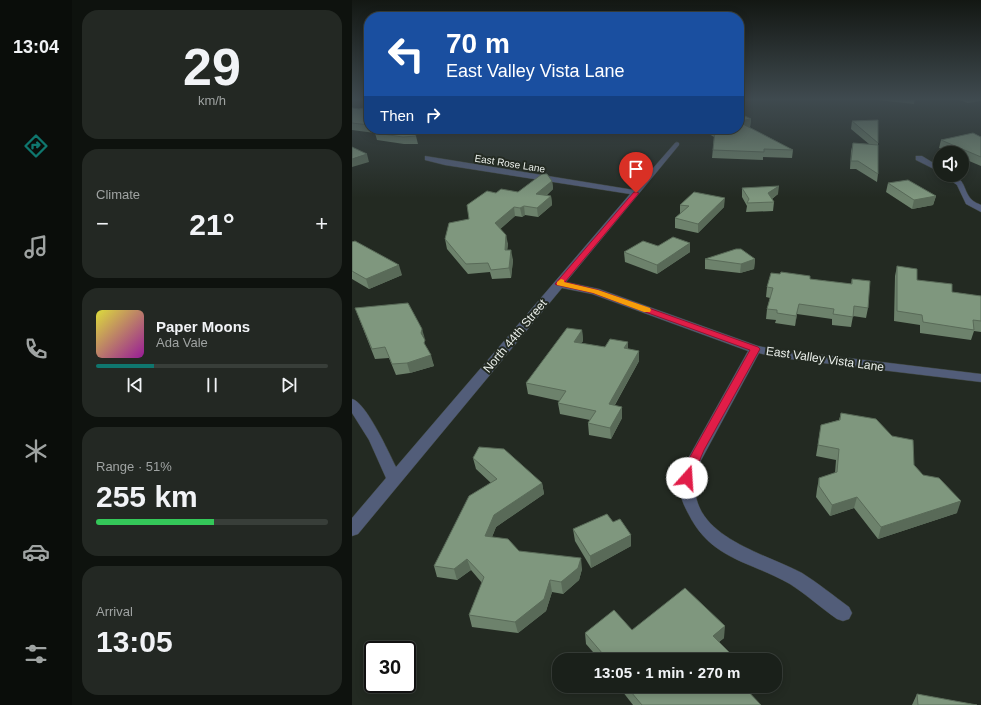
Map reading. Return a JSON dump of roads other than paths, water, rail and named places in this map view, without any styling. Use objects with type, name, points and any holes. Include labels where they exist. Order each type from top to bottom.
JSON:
[{"type":"street","name":"North 44th Street","points":[[352,529],[677,144]]},
{"type":"street","name":"East Rose Lane","points":[[428,158],[445,163],[636,193]]},
{"type":"street","points":[[919,158],[933,166]]},
{"type":"street","points":[[957,182],[960,184],[969,202],[981,210]]},
{"type":"street","name":"East Valley Vista Lane","points":[[559,284],[595,292],[755,349],[792,356],[981,378]]},
{"type":"street","points":[[755,349],[692,464],[687,478],[688,499],[699,520],[717,540],[747,557],[796,579],[843,613]]},
{"type":"street","points":[[352,403],[360,413],[382,452],[394,480]]}]
